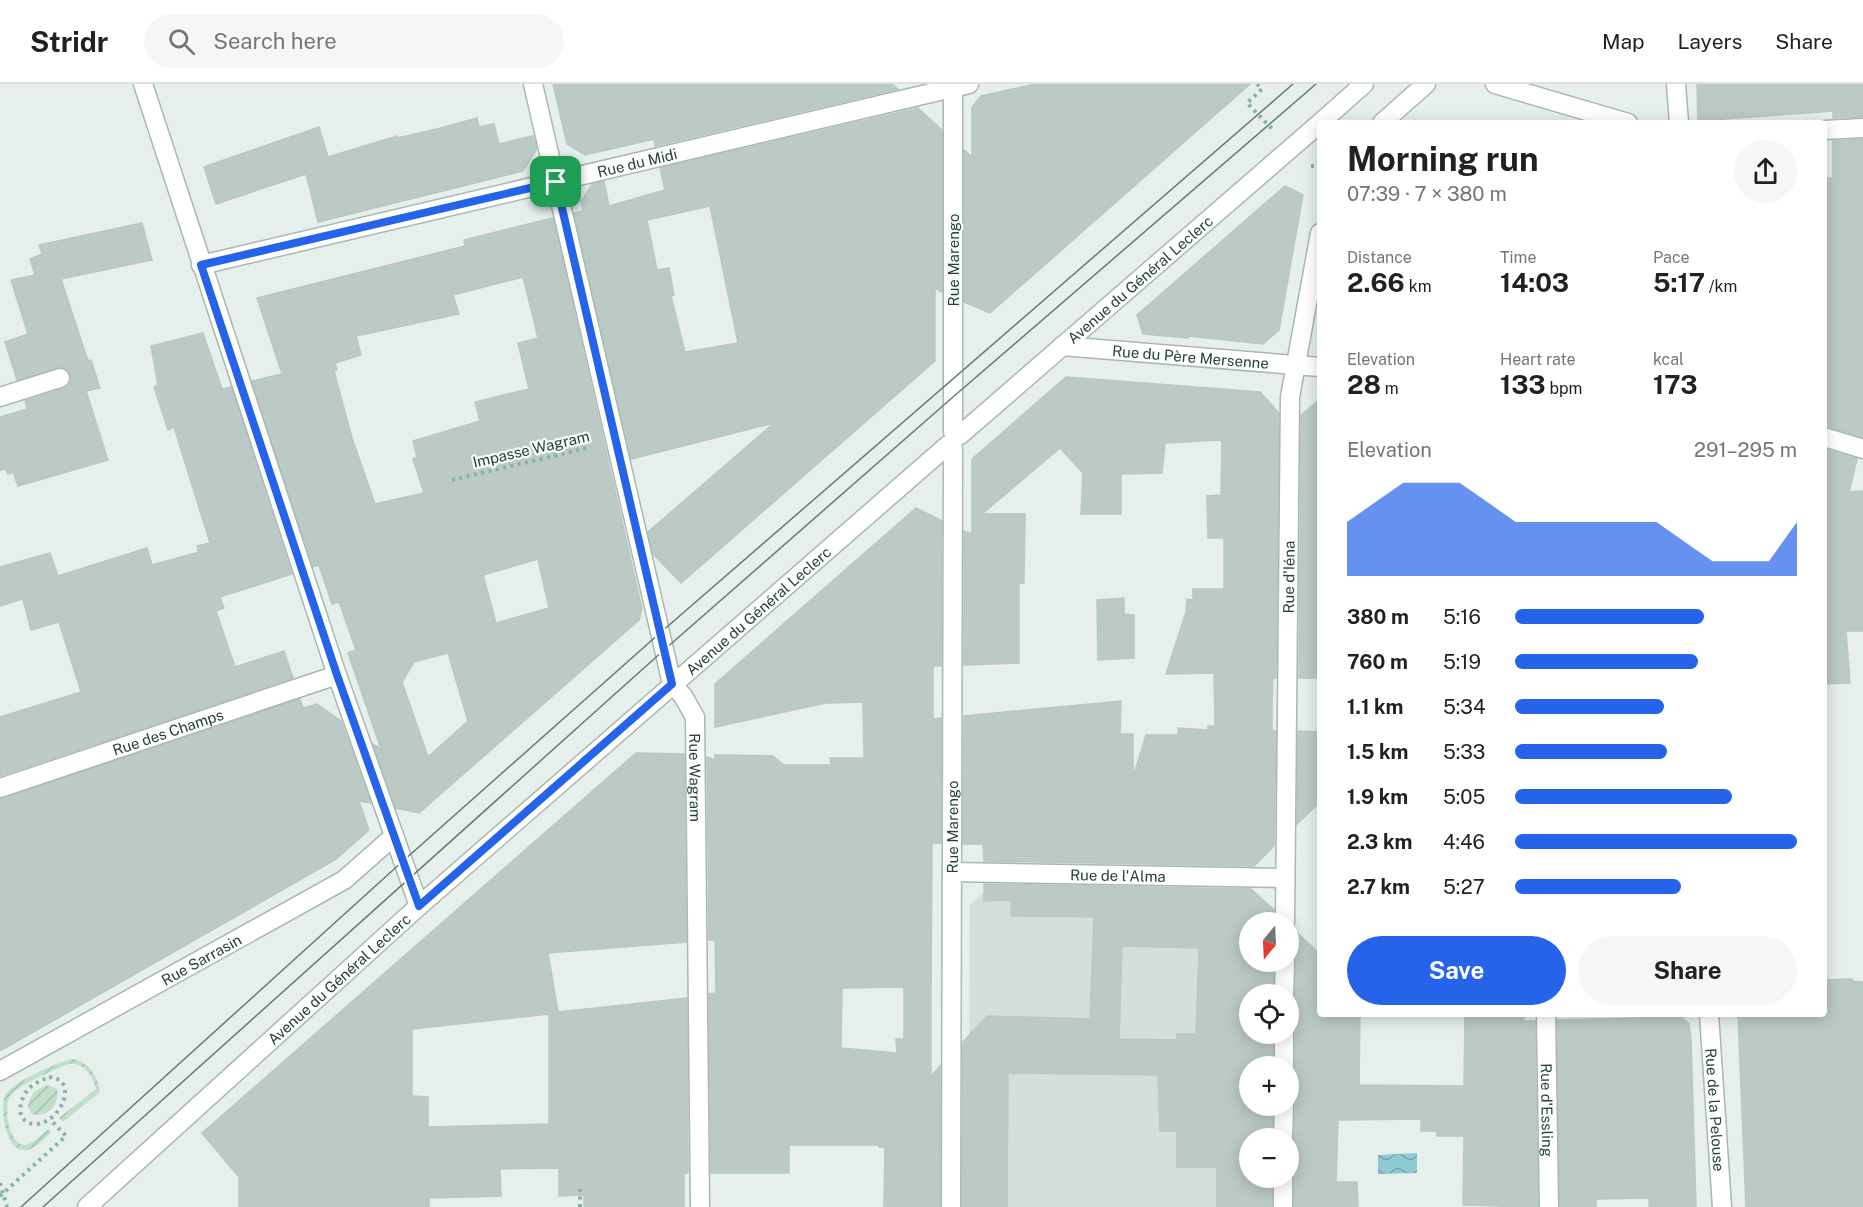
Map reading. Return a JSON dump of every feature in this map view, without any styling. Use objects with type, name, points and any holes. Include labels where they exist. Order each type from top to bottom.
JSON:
[{"type":"street","points":[[143,84],[337,675],[419,906]]},
{"type":"street","name":"Rue Wagram","points":[[533,84],[672,684],[695,717],[700,1207]]},
{"type":"street","name":"Avenue du Général Leclerc","points":[[1323,120],[1364,84]]},
{"type":"street","points":[[1385,120],[1426,84]]},
{"type":"street","points":[[1495,84],[1618,120]]},
{"type":"street","points":[[1676,84],[1678,120]]},
{"type":"street","name":"Rue du Midi","points":[[201,265],[961,86]]},
{"type":"street","name":"Rue Marengo","points":[[951,1207],[954,440],[961,86]]},
{"type":"street","name":"Avenue du Général Leclerc","points":[[87,1207],[419,906],[1317,126]]},
{"type":"street","points":[[1827,130],[1863,128]]},
{"type":"street","name":"Rue d'Iéna","points":[[1285,912],[1290,397],[1317,248]]},
{"type":"street","name":"Rue du Père Mersenne","points":[[1062,346],[1317,368]]},
{"type":"street","points":[[0,397],[60,378]]},
{"type":"street","points":[[1827,438],[1863,449]]},
{"type":"street","name":"Rue des Champs","points":[[0,788],[337,675]]},
{"type":"street","name":"Rue Sarrasin","points":[[0,1071],[344,880],[394,836]]},
{"type":"street","name":"Rue de l'Alma","points":[[952,872],[1285,878]]},
{"type":"street","name":"Rue d'Essling","points":[[1546,1017],[1549,1207]]},
{"type":"street","name":"Rue de la Pelouse","points":[[1709,1017],[1722,1207]]},
{"type":"street","points":[[1283,1188],[1283,1207]]},
{"type":"path","points":[[1247,102],[1262,89],[1257,84]]},
{"type":"path","name":"Impasse Wagram","points":[[452,480],[616,442]]},
{"type":"path","points":[[49,1077],[63,1082],[66,1091],[63,1103],[50,1119],[40,1124],[30,1123],[22,1118],[19,1110],[29,1089],[49,1077]]},
{"type":"path","points":[[1,1195],[66,1136],[50,1119]]},
{"type":"path","points":[[0,1183],[1,1195],[7,1207]]},
{"type":"path","points":[[580,1185],[580,1207]]},
{"type":"shaded area","points":[[984,892],[1258,895],[1270,906],[1270,912],[1239,912],[1239,972],[1269,972],[1268,984],[1239,984],[1239,1044],[1268,1044],[1268,1056],[1239,1056],[1239,1116],[1267,1116],[1267,1128],[1239,1128],[1239,1188],[1261,1188],[1260,1207],[968,1207],[970,905]]},
{"type":"green space","points":[[74,1059],[89,1067],[100,1092],[63,1122],[59,1118],[96,1089],[90,1074],[83,1067],[68,1064],[13,1092],[8,1101],[7,1116],[15,1139],[19,1143],[28,1145],[48,1129],[51,1133],[31,1149],[18,1148],[12,1143],[6,1128],[3,1110],[5,1095],[16,1084],[37,1073]]},
{"type":"green space","points":[[47,1085],[57,1089],[55,1105],[43,1114],[32,1114],[28,1107],[30,1099],[36,1091]]},
{"type":"water","points":[[1417,1153],[1417,1173],[1378,1174],[1378,1155]]},
{"type":"building","points":[[553,84],[892,84],[898,89],[655,146],[654,139],[585,155],[567,144]]},
{"type":"building","points":[[1035,84],[1250,84],[990,313],[964,302],[964,150],[972,157],[972,107],[981,96]]},
{"type":"building","points":[[1697,84],[1863,84],[1863,117],[1833,118],[1833,111],[1698,120]]},
{"type":"building","points":[[918,108],[942,130],[942,292],[935,288],[935,361],[681,583],[653,554],[648,532],[774,423],[631,459],[574,213],[583,211],[581,202],[592,184],[604,181],[609,206],[665,190],[660,168]],"holes":[[[710,206],[738,343],[685,352],[671,296],[674,295],[669,268],[657,270],[647,220]]]},
{"type":"building","points":[[477,118],[479,127],[494,124],[499,144],[533,136],[537,149],[523,171],[318,222],[306,174],[216,204],[204,167],[319,127],[328,157],[397,136],[397,138]]},
{"type":"building","points":[[1863,139],[1862,437],[1827,427],[1827,178],[1833,178],[1833,141]]},
{"type":"building","points":[[1285,186],[1303,195],[1279,330],[1263,344],[1143,334],[1137,315]]},
{"type":"building","points":[[553,218],[642,609],[639,620],[419,813],[396,808],[373,744],[381,749],[348,653],[356,650],[339,602],[332,604],[319,565],[313,567],[252,381],[282,374],[257,298],[465,246],[464,240]],"holes":[[[523,277],[538,338],[518,343],[529,389],[475,402],[480,421],[413,441],[417,457],[413,459],[424,493],[375,504],[352,438],[334,371],[337,370],[335,363],[361,355],[356,336],[459,314],[453,295]],[[538,559],[549,608],[496,623],[483,575]],[[448,653],[468,721],[428,757],[402,682],[414,662]]]},
{"type":"building","points":[[142,223],[152,260],[61,279],[88,361],[91,360],[100,388],[86,391],[108,460],[18,486],[13,472],[8,474],[6,469],[0,470],[0,417],[27,409],[25,401],[63,389],[69,385],[71,380],[68,370],[62,367],[17,380],[5,342],[28,334],[11,280],[35,275],[30,259],[42,254],[39,245]]},
{"type":"building","points":[[203,333],[222,389],[231,387],[292,574],[220,597],[224,608],[216,611],[235,667],[284,651],[293,678],[0,776],[0,717],[81,692],[59,622],[31,630],[23,599],[0,606],[0,567],[50,553],[58,576],[147,548],[152,565],[199,552],[197,546],[210,543],[174,427],[168,430],[154,387],[158,385],[151,346]]},
{"type":"building","points":[[1066,377],[1260,392],[1279,413],[1276,678],[1273,678],[1272,704],[1272,731],[1276,731],[1274,846],[1254,866],[984,861],[983,844],[963,844],[964,716],[1121,701],[1120,734],[1133,734],[1133,777],[1146,735],[1178,735],[1178,728],[1208,730],[1208,726],[1215,726],[1214,673],[1166,674],[1186,612],[1187,599],[1193,600],[1193,589],[1224,589],[1224,538],[1208,538],[1207,496],[1221,495],[1222,440],[1165,443],[1162,473],[1121,474],[1121,514],[1081,514],[1083,473],[1060,448],[982,514],[1025,514],[1024,583],[1019,583],[1019,663],[964,665],[964,531],[972,534],[972,459]]},
{"type":"building","points":[[1317,402],[1317,678],[1299,678],[1301,415]]},
{"type":"building","points":[[1827,450],[1857,459],[1849,492],[1863,491],[1863,631],[1846,631],[1850,683],[1827,684]]},
{"type":"building","points":[[916,508],[942,521],[941,666],[933,666],[933,719],[941,718],[941,843],[932,843],[931,989],[931,1076],[940,1066],[940,1207],[884,1207],[885,1147],[879,1147],[879,1145],[789,1145],[789,1173],[711,1173],[709,994],[716,993],[715,940],[709,940],[707,757],[715,760],[715,755],[773,756],[784,765],[831,765],[830,758],[864,758],[863,702],[826,703],[715,727],[715,684]],"holes":[[[904,987],[904,1039],[896,1039],[897,1053],[841,1048],[842,988]]]},
{"type":"building","points":[[1124,598],[1124,614],[1134,615],[1134,658],[1098,660],[1097,600]]},
{"type":"building","points":[[300,699],[303,708],[317,704],[341,721],[371,803],[359,801],[369,830],[335,860],[0,1051],[0,799]]},
{"type":"building","points":[[1298,731],[1317,732],[1317,805],[1297,824]]},
{"type":"building","points":[[636,753],[684,754],[686,942],[548,953],[558,1012],[687,998],[688,1173],[684,1173],[684,1207],[584,1207],[584,1195],[559,1196],[559,1168],[500,1169],[501,1196],[429,1198],[429,1207],[239,1207],[239,1177],[202,1133]],"holes":[[[549,1014],[549,1124],[428,1127],[428,1097],[412,1096],[412,1029]]]},
{"type":"building","points":[[984,884],[1251,889],[1274,910],[1274,912],[1239,912],[1239,972],[1274,972],[1273,984],[1239,984],[1239,1044],[1273,1044],[1273,1056],[1239,1056],[1239,1116],[1273,1116],[1272,1128],[1239,1128],[1239,1188],[1272,1188],[1272,1207],[1217,1207],[1217,1167],[1177,1167],[1177,1131],[1160,1131],[1158,1075],[1008,1073],[1007,1207],[962,1207],[963,1042],[987,1016],[1090,1019],[1094,917],[1011,916],[1011,900],[984,901]],"holes":[[[1122,946],[1199,948],[1196,1034],[1177,1034],[1177,1040],[1119,1039]]]},
{"type":"building","points":[[1299,935],[1317,951],[1317,1017],[1360,1017],[1359,1085],[1464,1086],[1465,1017],[1524,1017],[1524,1021],[1535,1021],[1538,1207],[1463,1205],[1464,1136],[1437,1136],[1437,1131],[1421,1131],[1421,1119],[1338,1120],[1336,1182],[1357,1182],[1358,1207],[1294,1207],[1294,1188],[1299,1188],[1299,1128],[1294,1128],[1295,1116],[1299,1116],[1299,1056],[1295,1056],[1295,1044],[1299,1044],[1299,984],[1295,984],[1296,972],[1299,972]]},
{"type":"building","points":[[1852,979],[1852,981],[1863,982],[1863,1207],[1746,1207],[1738,1017],[1827,1017],[1827,980]]},
{"type":"building","points":[[1681,1017],[1689,1024],[1691,1039],[1696,1207],[1649,1207],[1649,1198],[1596,1199],[1596,1207],[1560,1207],[1557,1020]]},
{"type":"tram line","points":[[21,1207],[403,861],[660,633],[1293,84]]},
{"type":"tram line","points":[[43,1207],[664,650],[1316,84]]},
{"type":"route","points":[[556,182],[672,684],[419,906],[337,675],[201,265],[556,182]]}]
